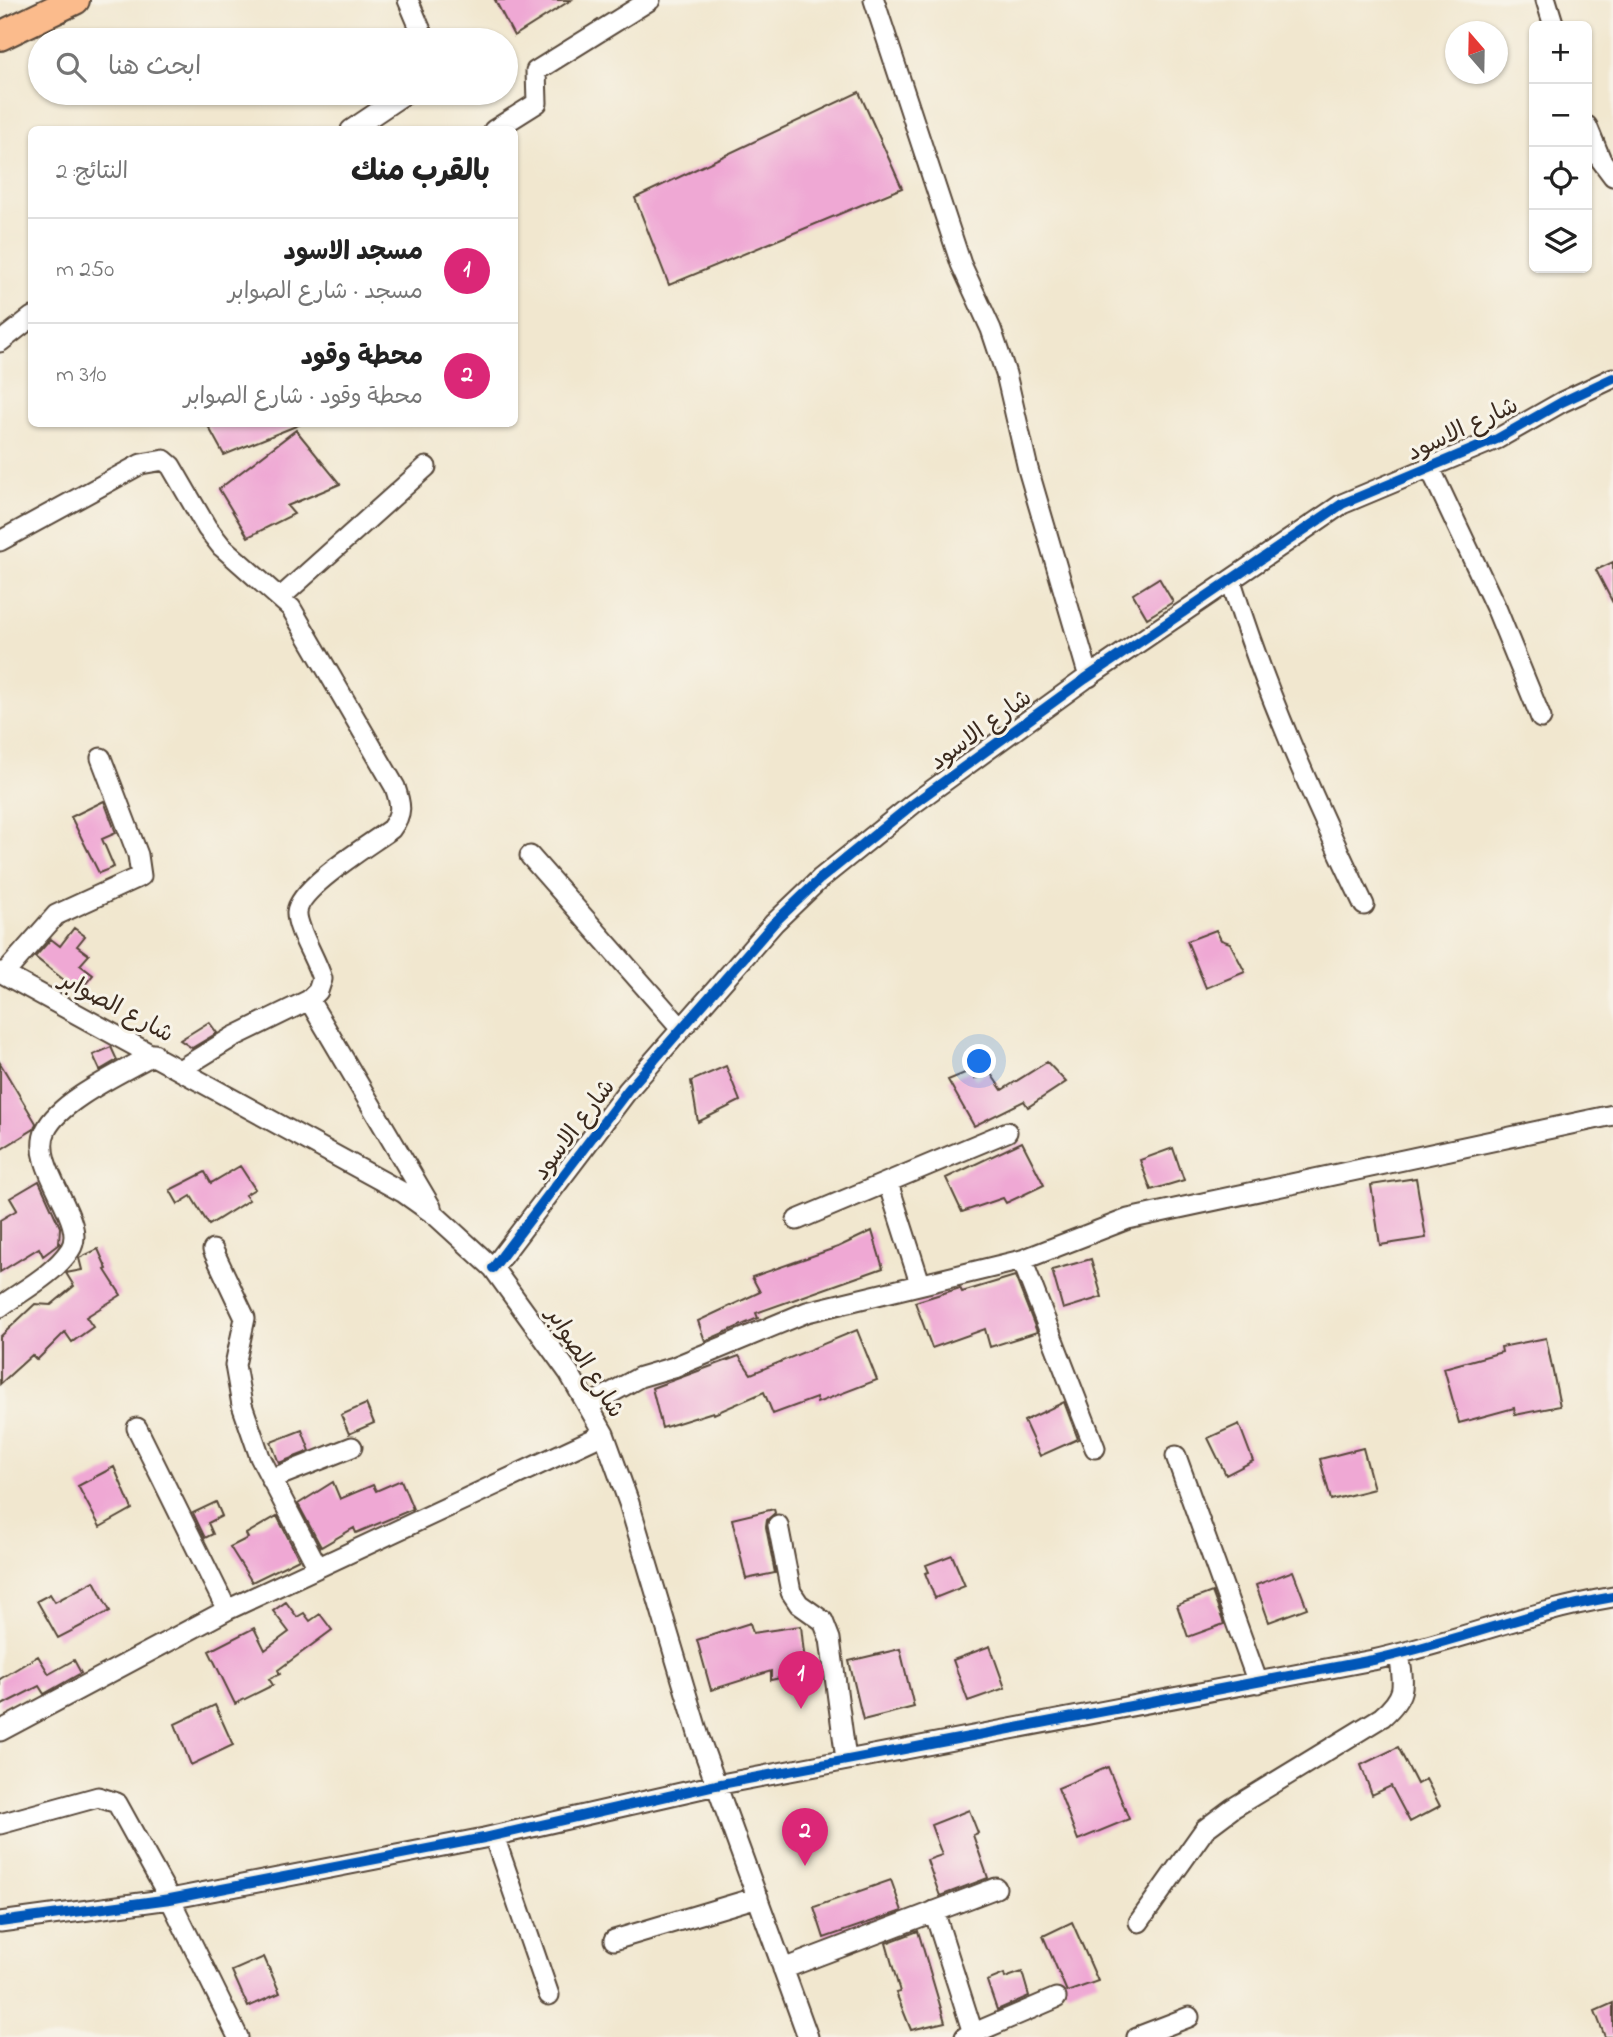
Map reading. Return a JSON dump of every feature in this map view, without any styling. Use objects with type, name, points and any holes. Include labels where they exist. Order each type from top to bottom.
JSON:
[{"type":"highway","points":[[0,36],[75,0]]},
{"type":"street","points":[[408,0],[420,28]]},
{"type":"street","points":[[500,126],[537,103],[536,71],[650,0]]},
{"type":"street","points":[[874,0],[961,264],[991,329],[1006,374],[1028,469],[1089,677]]},
{"type":"street","points":[[1546,0],[1552,21]]},
{"type":"street","points":[[357,126],[388,105]]},
{"type":"street","points":[[1592,138],[1601,160],[1613,176]]},
{"type":"street","points":[[0,342],[28,320]]},
{"type":"street","name":"شارع الاسود","points":[[494,1268],[628,1090],[774,923],[820,879],[964,765],[1342,504],[1497,439],[1562,402],[1613,378]]},
{"type":"street","points":[[0,541],[141,464],[164,460],[171,466],[207,528],[222,547],[291,608],[395,787],[401,805],[401,817],[391,829],[314,886],[297,911],[299,923],[322,979],[318,991],[309,1000],[233,1037],[181,1069]]},
{"type":"street","points":[[281,597],[426,467]]},
{"type":"street","points":[[1430,468],[1497,610],[1541,718]]},
{"type":"street","points":[[1231,581],[1265,686],[1364,905]]},
{"type":"street","points":[[2,973],[56,915],[141,876],[138,855],[101,758]]},
{"type":"street","points":[[530,856],[681,1028]]},
{"type":"street","name":"شارع الصوابر","points":[[2,973],[404,1193],[435,1215],[494,1268],[589,1405],[604,1434],[629,1503],[700,1740],[808,2037]]},
{"type":"street","points":[[309,1000],[435,1215]]},
{"type":"street","points":[[0,1307],[57,1266],[72,1247],[73,1228],[50,1175],[42,1148],[46,1130],[64,1108],[154,1054]]},
{"type":"street","points":[[589,1405],[640,1377],[674,1367],[807,1312],[1022,1260],[1128,1219],[1613,1115]]},
{"type":"street","points":[[797,1220],[1007,1132]]},
{"type":"street","points":[[888,1183],[920,1283]]},
{"type":"street","points":[[213,1250],[244,1318],[235,1365],[242,1405],[260,1457],[317,1566]]},
{"type":"street","points":[[1022,1260],[1095,1448]]},
{"type":"street","points":[[137,1428],[228,1610]]},
{"type":"street","points":[[0,1731],[317,1566],[604,1434]]},
{"type":"street","points":[[271,1479],[352,1447]]},
{"type":"street","points":[[1176,1456],[1258,1683]]},
{"type":"street","points":[[778,1525],[791,1592],[799,1604],[823,1620],[830,1639],[846,1759]]},
{"type":"street","points":[[0,1922],[170,1899],[494,1836],[716,1785],[846,1759],[1020,1730],[1258,1683],[1399,1654],[1529,1616],[1613,1597]]},
{"type":"street","points":[[1139,1922],[1205,1829],[1233,1808],[1381,1717],[1399,1702],[1404,1683],[1399,1654]]},
{"type":"street","points":[[0,1824],[98,1797],[117,1803],[170,1899],[238,2037]]},
{"type":"street","points":[[494,1836],[549,1995]]},
{"type":"street","points":[[783,1969],[996,1888]]},
{"type":"street","points":[[614,1940],[758,1897]]},
{"type":"street","points":[[934,1911],[969,2035],[1056,1998]]},
{"type":"street","points":[[1137,2037],[1189,2017]]},
{"type":"building","points":[[495,0],[571,0],[518,33],[518,28],[510,28]]},
{"type":"building","points":[[859,92],[902,188],[669,285],[635,198]]},
{"type":"building","points":[[209,427],[294,427],[224,455]]},
{"type":"building","points":[[296,430],[340,484],[287,506],[294,514],[248,537],[219,489]]},
{"type":"building","points":[[1613,562],[1613,603],[1596,570]]},
{"type":"building","points":[[1159,578],[1173,602],[1147,618],[1133,594]]},
{"type":"building","points":[[104,801],[116,833],[102,839],[114,867],[99,873],[71,817]]},
{"type":"building","points":[[74,928],[85,936],[77,946],[89,955],[80,965],[93,975],[79,992],[35,957],[51,939],[60,946]]},
{"type":"building","points":[[1216,930],[1221,940],[1230,943],[1245,972],[1206,988],[1187,941]]},
{"type":"building","points":[[209,1022],[217,1033],[192,1048],[180,1040]]},
{"type":"building","points":[[111,1047],[117,1060],[100,1070],[93,1055]]},
{"type":"building","points":[[1047,1062],[1066,1082],[1028,1107],[1024,1101],[974,1126],[948,1080],[972,1070],[975,1079],[989,1071],[1002,1090]]},
{"type":"building","points":[[0,1063],[36,1123],[34,1129],[0,1150]]},
{"type":"building","points":[[726,1066],[740,1101],[698,1122],[691,1081]]},
{"type":"building","points":[[1022,1142],[1044,1185],[1006,1203],[1003,1198],[962,1212],[946,1178]]},
{"type":"building","points":[[1173,1148],[1184,1180],[1151,1190],[1140,1160]]},
{"type":"building","points":[[240,1166],[255,1189],[245,1195],[249,1200],[209,1225],[191,1196],[178,1204],[170,1190],[205,1172],[211,1183]]},
{"type":"building","points":[[1416,1178],[1426,1238],[1380,1245],[1371,1185]]},
{"type":"building","points":[[39,1181],[60,1227],[59,1244],[43,1256],[39,1248],[0,1272],[0,1220],[17,1210],[10,1198]]},
{"type":"building","points":[[872,1231],[883,1268],[756,1313],[758,1318],[705,1341],[698,1321],[760,1292],[752,1277],[838,1247]]},
{"type":"building","points":[[98,1249],[107,1269],[105,1270],[121,1295],[86,1317],[93,1327],[72,1342],[65,1332],[37,1360],[32,1355],[0,1384],[0,1337],[35,1304],[51,1305],[74,1286],[66,1273],[82,1270],[79,1258]]},
{"type":"building","points":[[1091,1259],[1102,1297],[1063,1309],[1052,1270]]},
{"type":"building","points":[[1015,1276],[1037,1332],[990,1347],[985,1329],[932,1348],[915,1302],[960,1288],[962,1292]]},
{"type":"building","points":[[857,1330],[877,1380],[817,1403],[816,1398],[773,1414],[764,1392],[714,1414],[713,1412],[662,1428],[652,1388],[739,1356],[751,1374]]},
{"type":"building","points":[[1546,1338],[1560,1406],[1515,1415],[1514,1408],[1459,1423],[1444,1368],[1502,1352],[1501,1347]]},
{"type":"building","points":[[1064,1402],[1078,1439],[1040,1456],[1024,1421]]},
{"type":"building","points":[[366,1404],[374,1423],[349,1434],[341,1415]]},
{"type":"building","points":[[1239,1424],[1253,1461],[1226,1475],[1208,1438]]},
{"type":"building","points":[[302,1430],[310,1451],[279,1463],[271,1442]]},
{"type":"building","points":[[1363,1448],[1374,1489],[1331,1500],[1320,1459]]},
{"type":"building","points":[[114,1467],[132,1509],[100,1527],[78,1486]]},
{"type":"building","points":[[401,1480],[413,1509],[356,1533],[354,1528],[321,1547],[298,1504],[333,1482],[340,1499],[373,1485],[376,1491]]},
{"type":"building","points":[[216,1502],[222,1516],[208,1523],[213,1534],[205,1538],[193,1513]]},
{"type":"building","points":[[774,1509],[775,1513],[767,1520],[766,1527],[775,1573],[746,1579],[732,1519]]},
{"type":"building","points":[[277,1516],[299,1559],[252,1582],[230,1547],[248,1538],[246,1534]]},
{"type":"building","points":[[952,1555],[965,1586],[935,1598],[925,1573],[929,1572],[926,1565]]},
{"type":"building","points":[[1293,1571],[1307,1608],[1269,1622],[1256,1585]]},
{"type":"building","points":[[94,1581],[110,1611],[58,1638],[37,1601],[50,1594],[55,1602]]},
{"type":"building","points":[[1212,1592],[1224,1624],[1188,1637],[1177,1605]]},
{"type":"building","points":[[286,1602],[297,1617],[304,1613],[310,1621],[320,1614],[332,1630],[278,1670],[280,1674],[269,1679],[273,1685],[235,1704],[209,1651],[254,1628],[265,1650],[289,1632],[273,1611]]},
{"type":"building","points":[[750,1623],[753,1633],[801,1626],[806,1672],[771,1680],[771,1671],[711,1690],[697,1640]]},
{"type":"building","points":[[990,1646],[1005,1688],[968,1701],[953,1660]]},
{"type":"building","points":[[900,1649],[914,1707],[863,1720],[849,1661]]},
{"type":"building","points":[[38,1656],[49,1674],[74,1660],[81,1673],[44,1694],[39,1686],[0,1706],[0,1679]]},
{"type":"building","points":[[215,1705],[233,1745],[191,1765],[175,1724]]},
{"type":"building","points":[[1398,1747],[1417,1784],[1426,1779],[1440,1806],[1410,1822],[1391,1786],[1372,1795],[1361,1765]]},
{"type":"building","points":[[1108,1767],[1129,1819],[1078,1840],[1058,1788]]},
{"type":"building","points":[[969,1810],[978,1833],[973,1835],[988,1878],[940,1896],[927,1860],[942,1855],[931,1825]]},
{"type":"building","points":[[891,1880],[902,1911],[824,1938],[814,1907]]},
{"type":"building","points":[[1072,1922],[1098,1981],[1067,1992],[1043,1936]]},
{"type":"building","points":[[918,1931],[945,2022],[911,2030],[896,1993],[900,1992],[886,1943]]},
{"type":"building","points":[[264,1957],[280,1993],[248,2007],[232,1971]]},
{"type":"building","points":[[1022,1972],[1029,1996],[997,2010],[987,1981],[1004,1974],[1005,1978]]},
{"type":"building","points":[[1613,2003],[1613,2037],[1605,2037],[1595,2011]]},
{"type":"cycle path","points":[[493,1268],[628,1090],[774,923],[820,879],[913,804],[1085,679],[1342,504],[1497,439],[1562,402],[1613,378]]},
{"type":"cycle path","points":[[0,1922],[170,1899],[484,1838],[716,1785],[1373,1660],[1552,1610],[1613,1597]]},
{"type":"place","name":"مسجد الاسود","points":[[801,1709]]},
{"type":"place","name":"محطة وقود","points":[[805,1866]]}]
